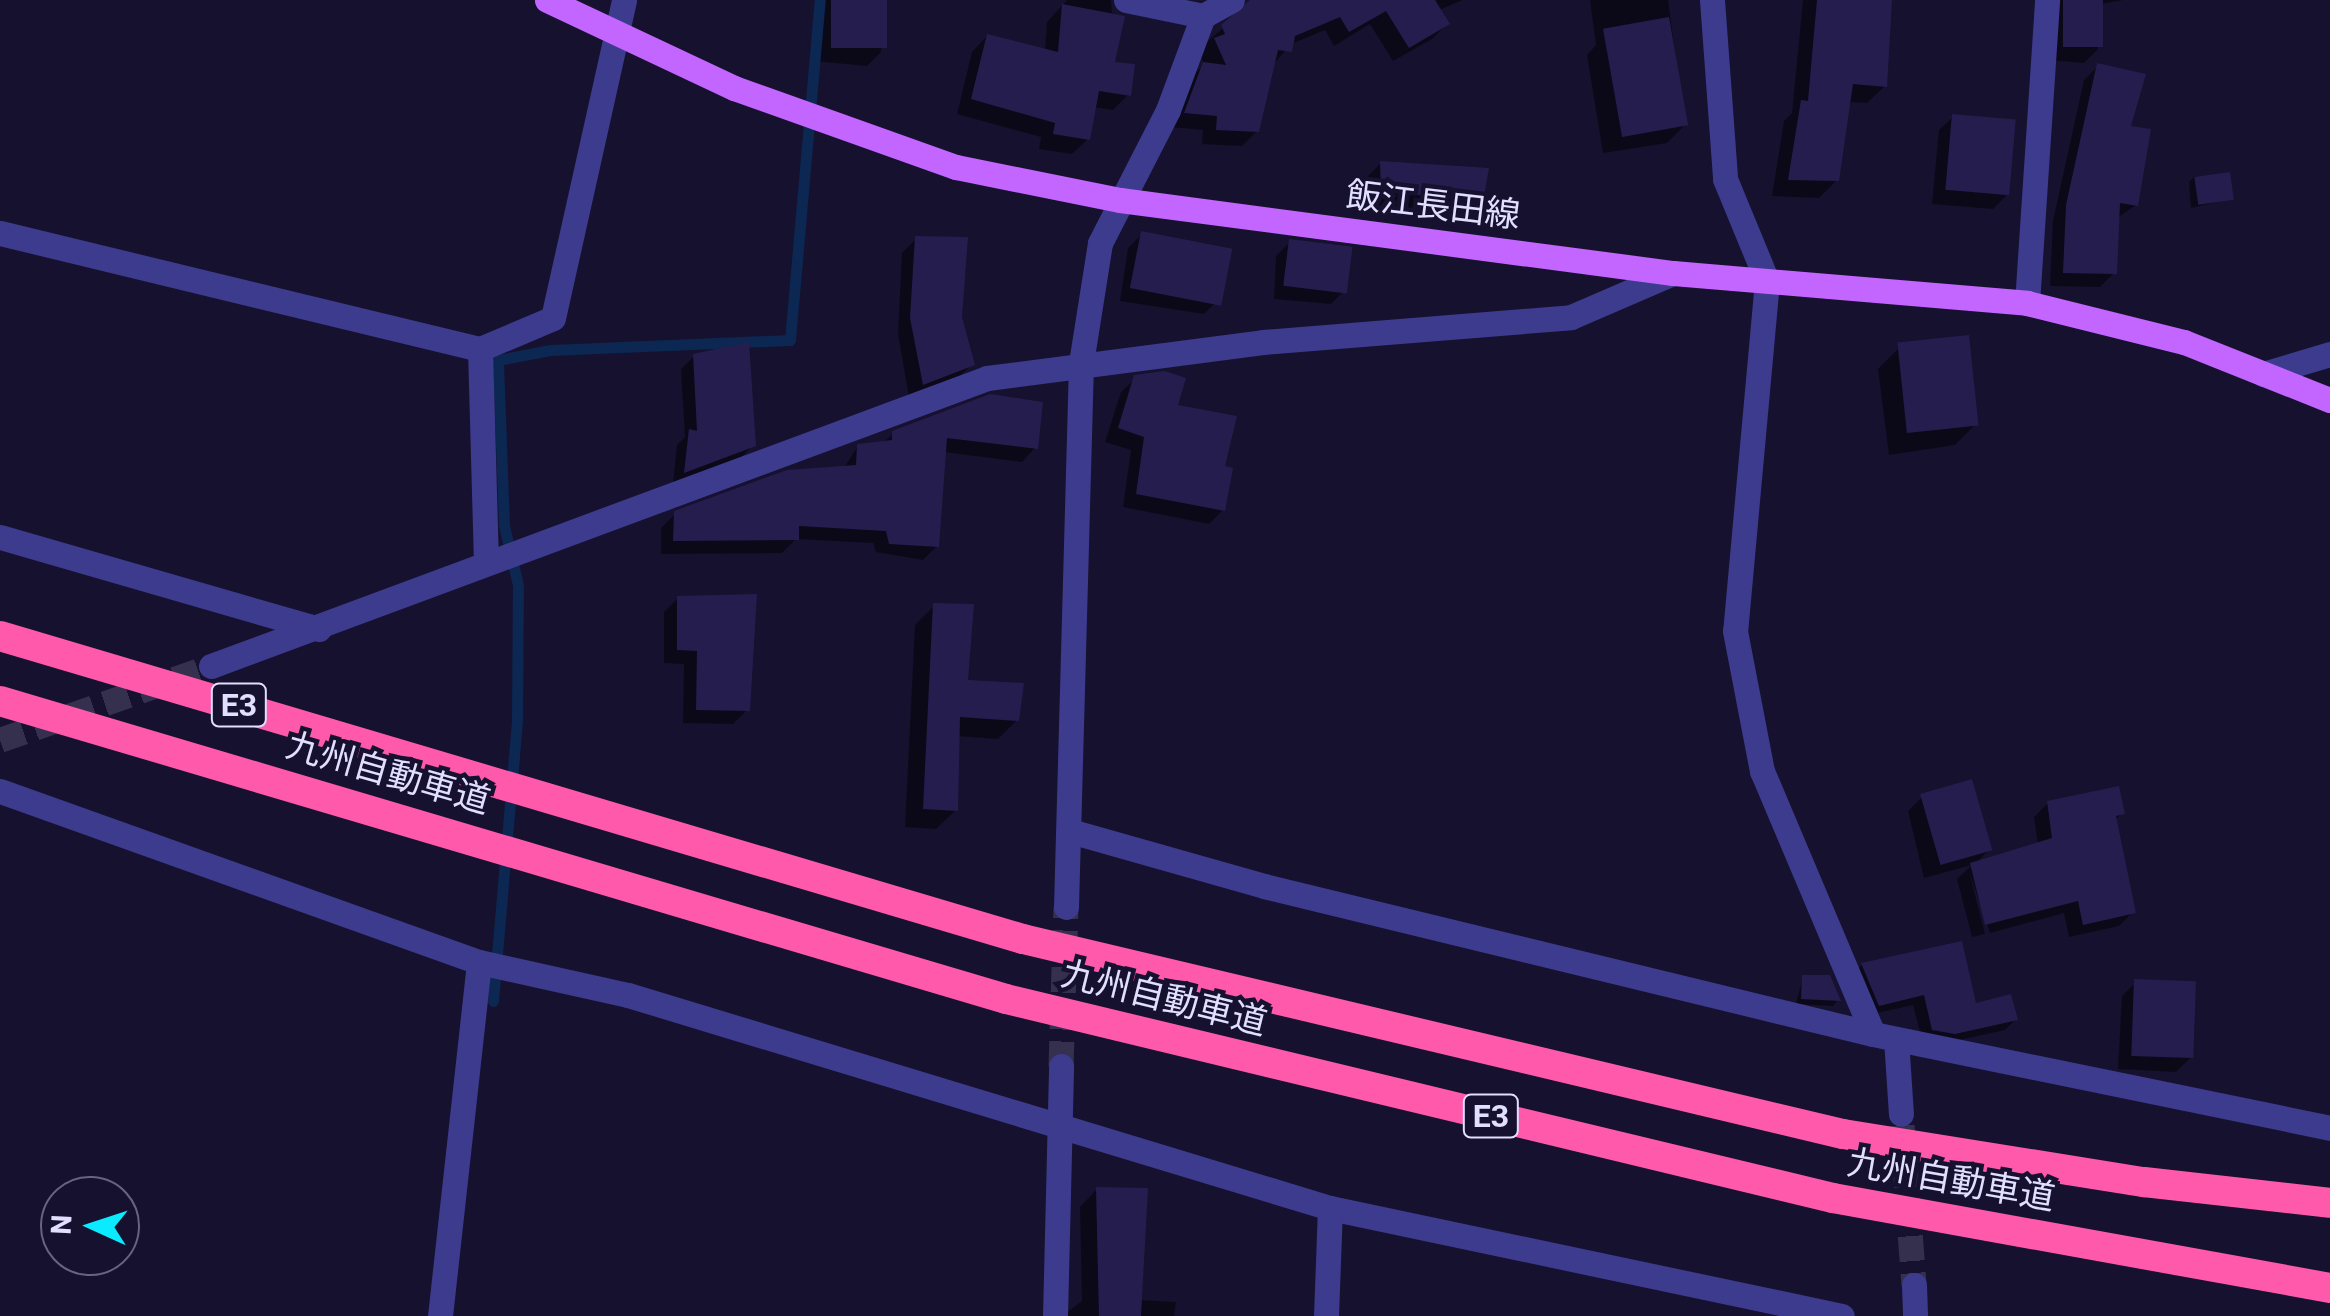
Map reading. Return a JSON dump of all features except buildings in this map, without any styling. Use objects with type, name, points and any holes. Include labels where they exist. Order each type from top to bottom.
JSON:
[{"type":"highway","name":"九州自動車道","points":[[0,636],[479,774],[1023,940],[1843,1134],[2144,1182],[2330,1203]]},
{"type":"highway","name":"九州自動車道","points":[[0,701],[463,834],[662,898],[1006,999],[1814,1194],[2330,1288]]},
{"type":"highway","points":[[2144,1182],[2330,1188]]},
{"type":"main road","name":"飯江長田線","points":[[547,0],[734,88],[956,167],[1120,200],[1673,273],[2028,302],[2184,342],[2330,400]]},
{"type":"street","points":[[0,232],[480,349],[553,318],[624,0]]},
{"type":"street","points":[[1126,0],[1203,16],[1232,0]]},
{"type":"street","points":[[1712,0],[1726,179],[1767,281],[1735,631],[1762,771],[1884,1037],[1901,1114]]},
{"type":"street","points":[[2028,302],[2047,0]]},
{"type":"street","points":[[1066,907],[1081,363],[1100,243],[1168,110],[1203,16]]},
{"type":"street","points":[[212,666],[987,378],[1081,363],[1572,316],[1673,273]]},
{"type":"street","points":[[480,349],[486,563]]},
{"type":"street","points":[[2263,374],[2330,354]]},
{"type":"street","points":[[0,537],[318,629]]},
{"type":"street","points":[[0,792],[479,962],[628,994],[1330,1208],[1739,1307],[1842,1316]]},
{"type":"street","points":[[1070,830],[1264,886],[1884,1037],[2330,1128]]},
{"type":"street","points":[[440,1316],[479,962]]},
{"type":"street","points":[[1055,1316],[1061,1066]]},
{"type":"street","points":[[1326,1316],[1330,1208]]},
{"type":"street","points":[[1914,1284],[1916,1316]]},
{"type":"waterway","points":[[493,1001],[517,719],[518,585],[504,526],[498,360],[550,350],[790,340],[820,0]]},
{"type":"tunnel","points":[[0,740],[211,666]]},
{"type":"tunnel","points":[[1061,1066],[1066,907]]},
{"type":"tunnel","points":[[1902,1125],[1914,1285]]}]
